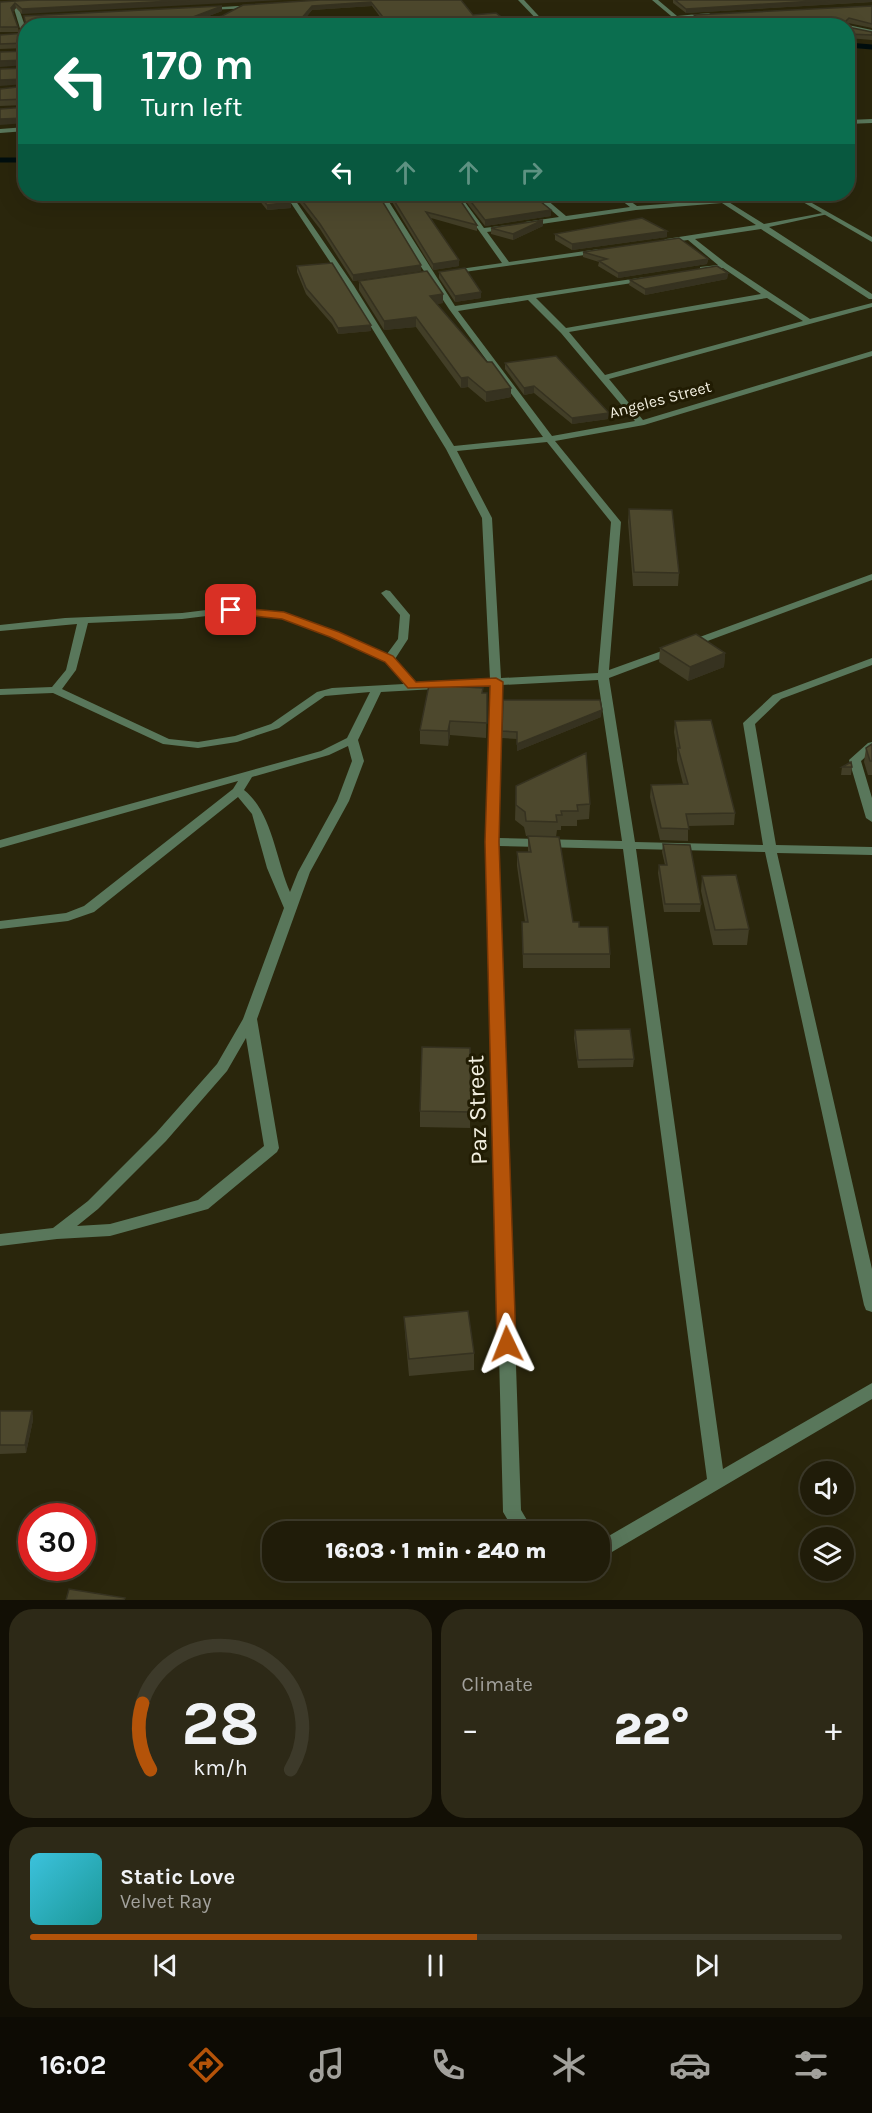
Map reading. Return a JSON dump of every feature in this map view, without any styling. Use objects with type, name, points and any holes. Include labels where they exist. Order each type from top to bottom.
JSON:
[{"type":"street","points":[[520,0],[538,18]]},
{"type":"street","points":[[656,1],[667,1]]},
{"type":"street","points":[[656,1],[678,17],[712,15]]},
{"type":"street","points":[[26,2],[11,3],[19,18],[31,18]]},
{"type":"street","points":[[197,9],[266,5]]},
{"type":"street","points":[[223,16],[244,6]]},
{"type":"street","points":[[855,26],[872,25]]},
{"type":"street","points":[[855,28],[872,32]]},
{"type":"street","points":[[855,122],[872,121]]},
{"type":"street","points":[[0,131],[18,130]]},
{"type":"street","name":"Paz Street","points":[[293,201],[350,286],[451,449],[487,518],[496,682],[492,842],[512,1512],[518,1521]]},
{"type":"street","points":[[385,201],[425,276],[453,309],[549,440],[616,522],[603,676],[629,845],[716,1482]]},
{"type":"street","points":[[461,201],[507,264]]},
{"type":"street","points":[[544,201],[565,219]]},
{"type":"street","points":[[626,201],[636,208]]},
{"type":"street","points":[[483,231],[636,208],[724,201],[872,297]]},
{"type":"street","points":[[805,201],[872,240]]},
{"type":"street","points":[[656,243],[764,226],[826,213]]},
{"type":"street","points":[[690,238],[723,266],[809,322]]},
{"type":"street","points":[[425,276],[610,249]]},
{"type":"street","points":[[690,272],[723,266]]},
{"type":"street","points":[[453,309],[656,277]]},
{"type":"street","points":[[350,286],[362,285]]},
{"type":"street","points":[[564,332],[768,295]]},
{"type":"street","points":[[531,298],[564,332],[641,423]]},
{"type":"street","points":[[603,378],[872,305]]},
{"type":"street","name":"Angeles Street","points":[[451,449],[549,440],[641,423],[872,353]]},
{"type":"street","points":[[0,692],[55,690],[167,742],[198,745],[237,739],[275,726],[321,694],[332,691],[603,676],[872,577]]},
{"type":"street","points":[[386,593],[405,615],[403,639],[389,659]]},
{"type":"street","points":[[0,628],[82,621],[130,620],[231,610],[284,616],[334,634],[389,659],[412,686]]},
{"type":"street","points":[[55,690],[71,670],[82,621]]},
{"type":"street","points":[[872,661],[777,697],[749,723],[770,848],[872,1305]]},
{"type":"street","points":[[0,844],[325,753],[351,740],[378,687]]},
{"type":"street","points":[[57,1233],[93,1205],[161,1137],[222,1067],[250,1018],[304,872],[342,801],[358,761],[351,740]]},
{"type":"street","points":[[872,745],[855,760],[872,818]]},
{"type":"street","points":[[0,925],[68,917],[89,909],[238,791],[247,776]]},
{"type":"street","points":[[238,791],[249,798],[259,812],[272,864],[290,907]]},
{"type":"street","points":[[492,842],[872,851]]},
{"type":"street","points":[[0,1240],[57,1233],[111,1230],[203,1205],[272,1148],[250,1018]]},
{"type":"street","points":[[610,1545],[872,1390]]},
{"type":"building","points":[[191,0],[22,9],[15,3],[11,8],[18,27],[0,27],[0,2]]},
{"type":"building","points":[[320,0],[461,0],[473,15],[496,13],[503,18],[384,18],[371,2],[312,6],[302,18],[214,18],[243,5]]},
{"type":"building","points":[[675,0],[830,0],[686,9]]},
{"type":"building","points":[[222,6],[190,18],[24,18],[24,16]]},
{"type":"building","points":[[872,6],[872,24],[855,18],[698,18],[694,15]]},
{"type":"building","points":[[855,28],[872,32],[872,35],[855,34]]},
{"type":"building","points":[[18,34],[18,43],[0,44],[0,35]]},
{"type":"building","points":[[18,51],[18,60],[0,61],[0,52]]},
{"type":"building","points":[[18,68],[18,79],[0,80],[0,69]]},
{"type":"building","points":[[18,87],[18,99],[0,100],[0,89]]},
{"type":"building","points":[[18,108],[18,118],[0,119],[0,109]]},
{"type":"building","points":[[264,201],[291,202],[267,205]]},
{"type":"building","points":[[302,201],[382,201],[421,265],[353,275]]},
{"type":"building","points":[[394,201],[461,201],[477,225],[426,212],[459,260],[433,264]]},
{"type":"building","points":[[470,201],[540,201],[551,210],[485,220]]},
{"type":"building","points":[[642,218],[667,231],[572,244],[555,234]]},
{"type":"building","points":[[543,220],[513,234],[491,228]]},
{"type":"building","points":[[679,238],[708,259],[618,273],[599,261],[607,259],[583,252]]},
{"type":"building","points":[[332,263],[371,325],[338,328],[306,288],[297,266]]},
{"type":"building","points":[[717,266],[728,273],[645,289],[630,280]]},
{"type":"building","points":[[465,268],[481,292],[455,296],[439,272]]},
{"type":"building","points":[[427,271],[443,294],[430,296],[487,362],[492,362],[511,388],[486,392],[468,377],[461,378],[416,317],[384,321],[359,281]]},
{"type":"building","points":[[556,356],[609,413],[572,418],[534,386],[524,388],[505,363]]},
{"type":"building","points":[[629,509],[672,510],[679,573],[634,572]]},
{"type":"building","points":[[696,634],[725,653],[690,667],[660,648]]},
{"type":"building","points":[[429,685],[483,688],[482,693],[487,693],[487,723],[450,721],[448,731],[420,730]]},
{"type":"building","points":[[503,700],[600,700],[602,710],[517,744],[517,732],[502,731]]},
{"type":"building","points":[[711,720],[735,813],[686,814],[689,829],[661,828],[651,785],[688,784],[678,748],[680,748],[675,721]]},
{"type":"building","points":[[872,744],[872,761],[870,761],[866,748]]},
{"type":"building","points":[[586,753],[590,804],[577,805],[578,811],[561,811],[562,815],[556,815],[557,822],[526,821],[525,812],[516,805],[516,786]]},
{"type":"building","points":[[851,762],[852,767],[842,767]]},
{"type":"building","points":[[528,836],[559,837],[573,922],[579,922],[579,927],[608,927],[610,954],[523,954],[522,922],[528,922],[517,852],[531,852]]},
{"type":"building","points":[[663,844],[690,845],[701,904],[665,904],[659,865],[667,865]]},
{"type":"building","points":[[736,875],[749,929],[715,930],[702,876]]},
{"type":"building","points":[[630,1029],[634,1059],[578,1060],[575,1030]]},
{"type":"building","points":[[422,1047],[470,1048],[471,1112],[420,1111]]},
{"type":"building","points":[[468,1311],[474,1353],[409,1359],[404,1317]]},
{"type":"building","points":[[0,1411],[32,1411],[25,1445],[0,1445]]},
{"type":"building","points":[[69,1589],[125,1598],[124,1600],[66,1600]]},
{"type":"waterway","points":[[855,46],[872,47]]},
{"type":"waterway","points":[[0,160],[18,160]]},
{"type":"route","points":[[231,610],[284,616],[334,634],[389,659],[412,686],[496,682],[492,842],[507,1344]]}]
